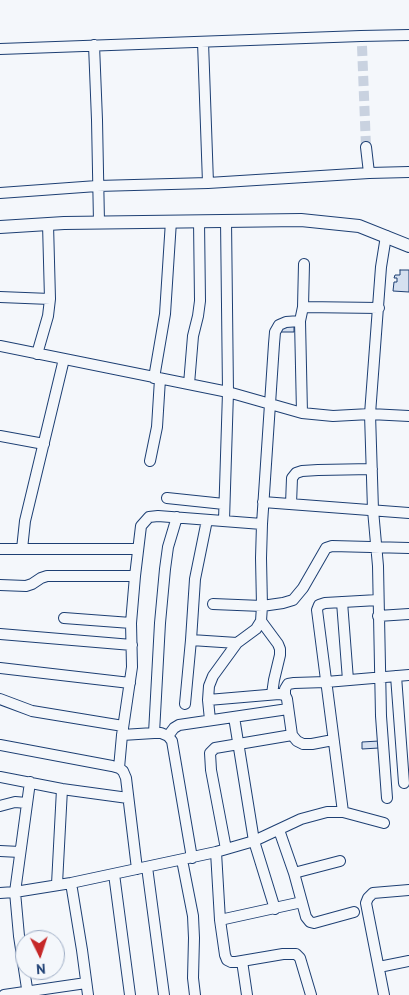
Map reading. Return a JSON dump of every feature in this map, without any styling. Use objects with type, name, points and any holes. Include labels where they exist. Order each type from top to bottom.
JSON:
[{"type":"main road","points":[[0,227],[98,222],[301,220],[359,226],[409,246]]},
{"type":"street","points":[[0,48],[203,42],[362,41],[409,35]]},
{"type":"street","points":[[203,42],[208,183]]},
{"type":"street","points":[[94,45],[98,222]]},
{"type":"street","points":[[366,147],[369,173]]},
{"type":"street","points":[[0,193],[97,186],[208,183],[409,172]]},
{"type":"street","points":[[189,384],[192,336],[200,301],[199,220]]},
{"type":"street","points":[[224,520],[228,392],[226,220]]},
{"type":"street","points":[[150,461],[157,427],[157,378],[165,314],[171,221]]},
{"type":"street","points":[[37,354],[48,316],[50,299],[48,224]]},
{"type":"street","points":[[386,236],[370,414],[382,726],[387,798]]},
{"type":"street","points":[[302,413],[300,321],[303,308],[304,264]]},
{"type":"street","points":[[0,297],[50,299]]},
{"type":"street","points":[[303,308],[379,308]]},
{"type":"street","points":[[210,720],[208,700],[209,686],[213,676],[237,643],[256,629],[261,621],[263,502],[275,332],[279,325],[286,322],[300,321]]},
{"type":"street","points":[[0,346],[228,392],[302,413],[333,416],[370,414],[409,416]]},
{"type":"street","points":[[22,549],[25,521],[64,359]]},
{"type":"street","points":[[0,436],[44,444]]},
{"type":"street","points":[[291,504],[292,478],[296,473],[318,470],[372,469]]},
{"type":"street","points":[[167,498],[224,504]]},
{"type":"street","points":[[263,502],[409,512]]},
{"type":"street","points":[[119,768],[122,731],[132,667],[131,623],[142,526],[149,517],[158,516],[262,524]]},
{"type":"street","points":[[154,732],[165,569],[168,547],[177,517]]},
{"type":"street","points":[[185,704],[195,579],[207,520]]},
{"type":"street","points":[[213,604],[262,606],[292,600],[303,588],[326,548],[332,546],[409,548]]},
{"type":"street","points":[[0,549],[138,549]]},
{"type":"street","points":[[0,585],[26,586],[47,576],[135,576]]},
{"type":"street","points":[[343,812],[317,610],[319,606],[325,603],[378,600]]},
{"type":"street","points":[[342,602],[348,680]]},
{"type":"street","points":[[378,616],[409,614]]},
{"type":"street","points":[[64,618],[131,623]]},
{"type":"street","points":[[261,621],[280,649],[272,694]]},
{"type":"street","points":[[0,634],[132,645]]},
{"type":"street","points":[[191,640],[237,643]]},
{"type":"street","points":[[0,668],[130,683]]},
{"type":"street","points":[[333,740],[303,744],[292,735],[285,695],[285,689],[288,684],[409,675]]},
{"type":"street","points":[[396,676],[405,741],[404,783]]},
{"type":"street","points":[[208,700],[272,694],[285,695]]},
{"type":"street","points":[[0,699],[32,711],[122,731],[161,733],[168,736],[172,741],[193,916],[193,978],[195,995]]},
{"type":"street","points":[[168,736],[179,725],[288,708]]},
{"type":"street","points":[[234,717],[254,841],[275,909]]},
{"type":"street","points":[[292,735],[215,748],[210,752],[221,851],[220,920],[224,956],[227,960],[230,962],[242,961],[283,954],[296,954],[300,958],[311,995]]},
{"type":"street","points":[[0,745],[89,761],[119,768],[123,771],[126,778],[164,995]]},
{"type":"street","points":[[0,777],[62,789],[128,798]]},
{"type":"street","points":[[28,993],[19,936],[15,892],[30,782]]},
{"type":"street","points":[[56,884],[62,789]]},
{"type":"street","points":[[0,806],[15,802],[27,803]]},
{"type":"street","points":[[0,893],[114,874],[221,851],[254,841],[301,820],[327,812],[343,812],[384,823]]},
{"type":"street","points":[[279,830],[294,873],[306,917],[310,922],[314,923],[354,912]]},
{"type":"street","points":[[0,851],[20,852]]},
{"type":"street","points":[[294,873],[340,861]]},
{"type":"street","points":[[114,874],[130,995]]},
{"type":"street","points":[[71,882],[88,995]]},
{"type":"street","points":[[384,995],[366,903],[373,893],[409,890]]},
{"type":"street","points":[[220,920],[302,902]]},
{"type":"street","points":[[242,961],[247,995]]},
{"type":"street","points":[[379,967],[409,962]]},
{"type":"street","points":[[4,995],[50,992],[86,983]]},
{"type":"building","points":[[400,270],[409,270],[409,292],[393,291],[394,282],[397,282],[397,278],[394,278],[395,275],[400,275]]},
{"type":"building","points":[[280,326],[294,326],[294,332],[280,332]]},
{"type":"building","points":[[379,741],[379,748],[362,749],[362,742]]},
{"type":"tunnel","points":[[362,46],[366,147]]}]
